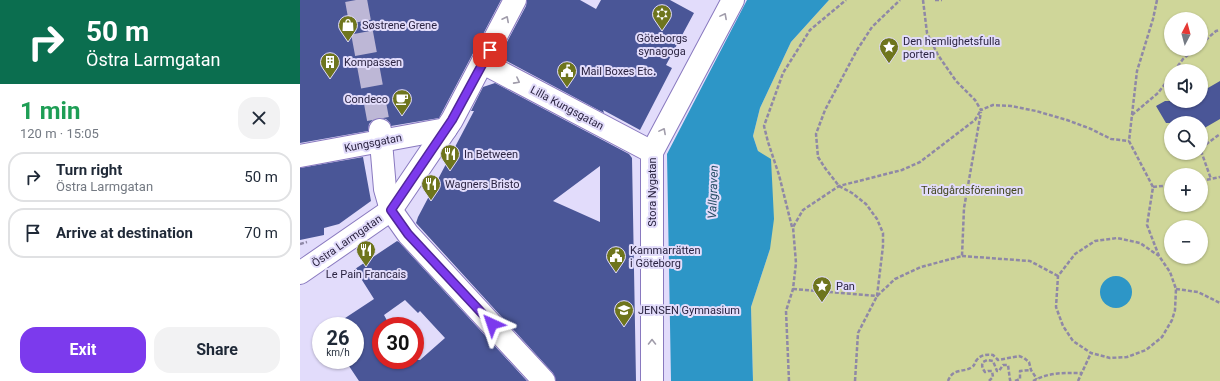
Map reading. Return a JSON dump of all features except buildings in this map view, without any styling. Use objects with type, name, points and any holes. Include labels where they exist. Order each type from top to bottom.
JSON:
[{"type":"street","name":"Östra Larmgatan","points":[[300,273],[391,210],[446,129],[483,63],[515,0]]},
{"type":"street","name":"Stora Nygatan","points":[[652,381],[652,152],[733,0]]},
{"type":"street","name":"Lilla Kungsgatan","points":[[483,63],[652,152]]},
{"type":"street","name":"Kungsgatan","points":[[300,156],[381,136],[446,129]]},
{"type":"street","points":[[381,136],[385,189],[391,210],[408,234],[544,381]]},
{"type":"path","points":[[789,381],[786,311],[793,289],[796,263],[793,227],[764,126],[783,73],[810,30],[846,0]]},
{"type":"path","points":[[877,296],[883,246],[883,233],[877,219],[866,204],[852,193],[839,186],[818,157],[816,134],[819,125],[857,50],[872,27],[900,0]]},
{"type":"path","points":[[923,0],[927,33],[938,56],[956,81],[975,100],[981,110],[964,208],[962,256]]},
{"type":"path","points":[[935,0],[942,0]]},
{"type":"path","points":[[1157,0],[1153,19],[1137,71],[1129,141],[1153,187],[1147,225],[1159,256],[1170,272],[1176,289],[1175,310],[1172,320],[1162,337],[1146,350],[1128,357],[1110,358],[1091,353],[1073,341],[1063,326],[1056,307],[1058,276],[1075,254],[1095,241],[1117,238],[1140,243],[1159,256]]},
{"type":"path","points":[[1208,38],[1220,30]]},
{"type":"path","points":[[1179,64],[1187,56]]},
{"type":"path","points":[[1132,116],[1158,94],[1164,86]]},
{"type":"path","points":[[793,227],[802,210],[839,186],[902,170],[920,162],[975,120],[981,110],[993,105],[1011,106],[1036,111],[1067,120],[1091,129],[1111,139],[1129,141]]},
{"type":"path","points":[[1208,143],[1220,134]]},
{"type":"path","points":[[1205,160],[1212,179]]},
{"type":"path","points":[[1208,180],[1220,177]]},
{"type":"path","points":[[1153,187],[1164,186]]},
{"type":"path","points":[[855,381],[858,333],[877,296],[895,279],[921,267],[962,256],[1030,261],[1058,276]]},
{"type":"path","points":[[793,289],[877,296]]},
{"type":"path","points":[[1176,289],[1198,292],[1220,303]]},
{"type":"path","points":[[1078,381],[1091,353]]},
{"type":"path","points":[[948,381],[949,378],[956,372],[972,368],[980,356],[987,354],[993,355],[998,360],[1019,356],[1028,362],[1035,380],[1042,376],[1055,373],[1082,373]]},
{"type":"path","points":[[989,381],[993,377],[992,371],[985,372],[982,369],[983,362],[987,360],[993,361],[997,372],[1003,365],[1008,365],[1011,381]]},
{"type":"path","points":[[1015,381],[1020,379],[1020,371],[1031,370]]},
{"type":"green space","name":"Trädgårdsföreningen","points":[[829,0],[1220,0],[1220,381],[753,381],[751,307],[770,249],[758,151],[753,136],[760,108],[791,42]]},
{"type":"water","name":"Vallgraven","points":[[747,0],[829,0],[791,42],[760,108],[753,136],[758,151],[771,159],[774,219],[770,249],[751,307],[753,381],[671,381],[667,154]]},
{"type":"water","points":[[1113,276],[1119,276],[1129,283],[1132,292],[1131,298],[1125,305],[1119,308],[1113,308],[1103,301],[1100,295],[1100,289],[1107,279]]},
{"type":"tunnel","points":[[356,0],[380,130]]},
{"type":"place","name":"Göteborgs synagoga","points":[[662,31]]},
{"type":"place","name":"Søstrene Grene","points":[[348,42]]},
{"type":"place","name":"Den hemlighetsfulla porten","points":[[889,64]]},
{"type":"place","name":"Kompassen","points":[[330,79]]},
{"type":"place","name":"Mail Boxes Etc.","points":[[567,88]]},
{"type":"place","name":"Condeco","points":[[402,116]]},
{"type":"place","name":"In Between","points":[[450,171]]},
{"type":"place","name":"Wagners Bristo","points":[[431,201]]},
{"type":"place","name":"Le Pain Francais","points":[[366,267]]},
{"type":"place","name":"Kammarrätten i Göteborg","points":[[616,273]]},
{"type":"place","name":"Pan","points":[[822,303]]},
{"type":"place","name":"JENSEN Gymnasium","points":[[624,327]]},
{"type":"route","points":[[490,50],[452,120],[391,210],[408,234],[492,324]]}]
